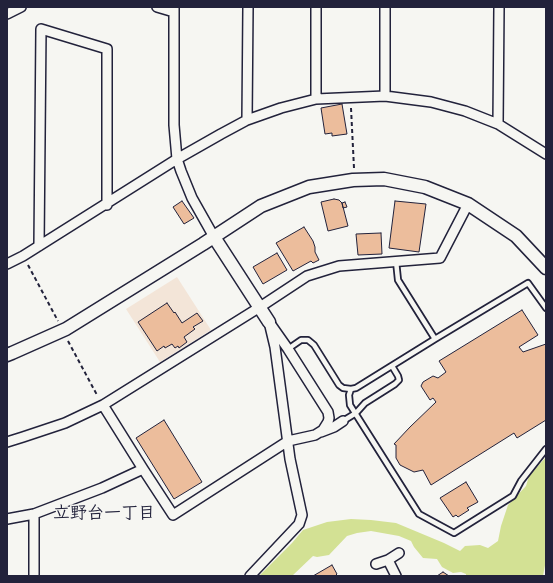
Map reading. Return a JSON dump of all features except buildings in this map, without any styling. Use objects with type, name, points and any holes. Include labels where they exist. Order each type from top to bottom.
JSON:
[{"type":"street","points":[[7,14],[21,7]]},
{"type":"street","points":[[157,7],[174,9],[174,125],[180,171],[192,198],[214,237],[328,412],[329,418],[326,426],[315,435]]},
{"type":"street","points":[[248,7],[248,120]]},
{"type":"street","points":[[316,7],[316,99]]},
{"type":"street","points":[[385,7],[385,96]]},
{"type":"street","points":[[498,124],[499,7]]},
{"type":"street","points":[[39,246],[42,30],[107,49],[107,204]]},
{"type":"street","points":[[7,264],[23,256],[178,159],[221,134],[248,120],[281,108],[316,99],[385,96],[431,102],[465,111],[498,124],[546,154]]},
{"type":"street","points":[[7,355],[66,329],[261,206],[309,188],[353,180],[384,179],[425,187],[468,204],[516,236],[546,268]]},
{"type":"street","points":[[7,442],[66,423],[103,405],[307,276],[339,266],[440,258],[468,204]]},
{"type":"street","points":[[250,576],[299,524],[302,515],[290,459],[275,347],[269,322]]},
{"type":"street","points":[[103,405],[173,515],[288,441],[315,435],[334,427],[343,421]]},
{"type":"street","points":[[7,520],[34,514],[102,488],[143,469]]},
{"type":"street","points":[[34,514],[34,576]]},
{"type":"street","points":[[376,564],[400,554]]},
{"type":"street","points":[[388,560],[396,576]]},
{"type":"lane","points":[[396,261],[398,280],[435,339]]},
{"type":"lane","points":[[288,349],[301,340],[308,340],[314,345],[339,385],[343,388],[351,389],[356,388],[528,284],[546,308]]},
{"type":"lane","points":[[343,421],[356,413],[365,403],[399,380],[392,366]]},
{"type":"lane","points":[[351,389],[349,395],[350,404],[419,514],[454,533],[513,496],[521,480],[546,449]]},
{"type":"path","points":[[350,97],[354,169]]},
{"type":"path","points":[[23,256],[58,321]]},
{"type":"path","points":[[68,340],[103,405]]},
{"type":"shaded area","points":[[177,277],[211,330],[160,362],[126,309]]},
{"type":"green space","points":[[546,457],[546,560],[543,576],[466,576],[466,574],[461,572],[453,573],[442,567],[437,559],[423,558],[411,541],[399,536],[371,531],[347,536],[329,555],[317,557],[313,556],[292,576],[259,576],[303,530],[327,522],[351,519],[396,523],[460,551],[465,546],[480,545],[488,548],[498,541],[508,505],[526,486],[529,476]]},
{"type":"district","name":"立野台一丁目","points":[[104,515]]}]
